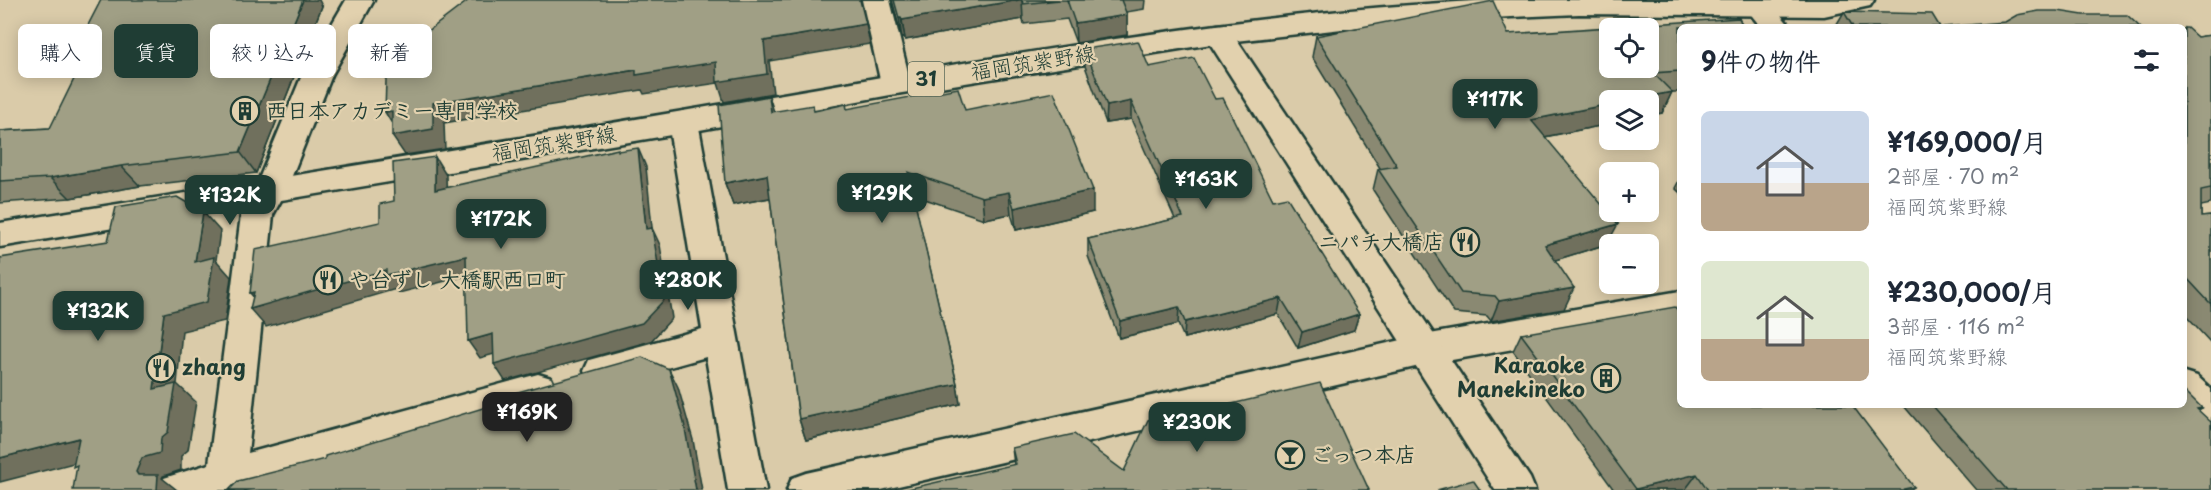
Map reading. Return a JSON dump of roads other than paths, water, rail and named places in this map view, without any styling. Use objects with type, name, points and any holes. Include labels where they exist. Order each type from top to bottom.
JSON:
[{"type":"street","points":[[226,483],[257,215],[270,191],[317,75],[360,0]]},
{"type":"street","points":[[876,0],[896,84]]},
{"type":"street","name":"福岡筑紫野線","points":[[0,235],[683,122],[896,84],[1218,34],[1404,13],[1524,4],[1767,16],[1860,0]]},
{"type":"street","points":[[1218,34],[1516,490]]},
{"type":"street","points":[[683,122],[747,490]]},
{"type":"street","points":[[806,490],[1424,350],[1677,305]]},
{"type":"street","points":[[178,490],[226,483],[719,339]]},
{"type":"street","points":[[2187,390],[2211,411]]},
{"type":"place","name":"西日本アカデミー専門学校","points":[[245,111]]},
{"type":"place","name":"ニパチ大橋店","points":[[1465,242]]},
{"type":"place","name":"や台ずし 大橋駅西口町","points":[[328,280]]},
{"type":"place","name":"zhang","points":[[161,368]]},
{"type":"place","name":"Karaoke Manekineko","points":[[1606,378]]},
{"type":"place","name":"ごっつ本店","points":[[1290,455]]}]
